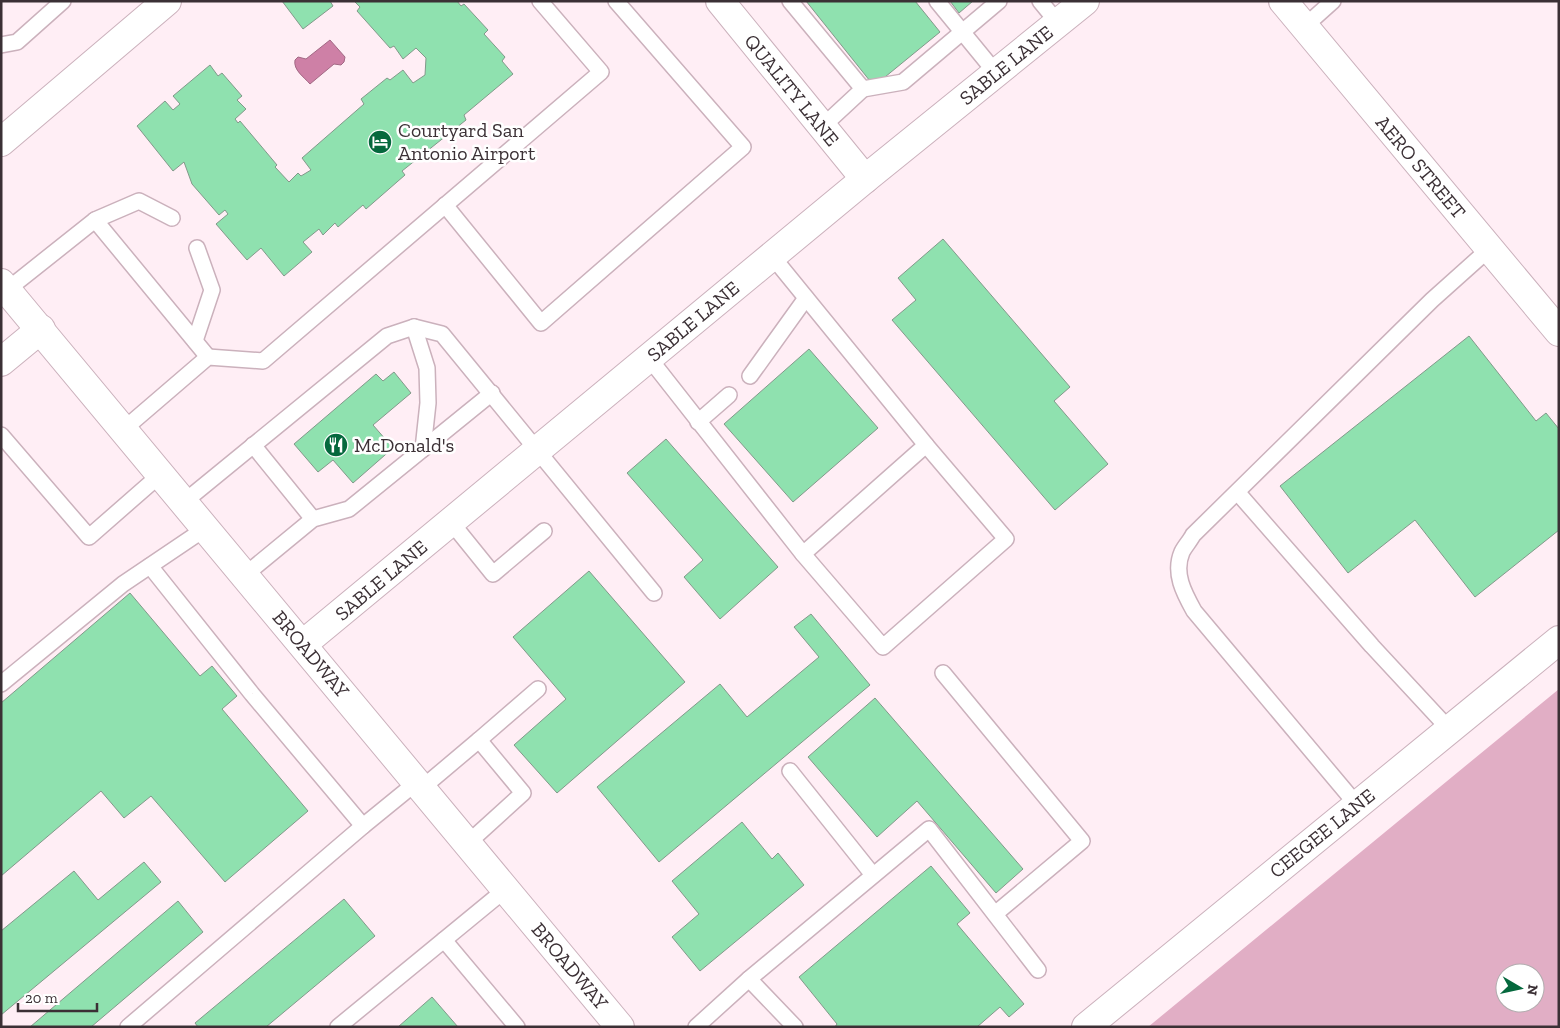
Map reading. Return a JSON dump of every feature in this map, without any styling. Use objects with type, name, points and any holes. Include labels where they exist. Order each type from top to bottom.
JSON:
[{"type":"street","points":[[1,142],[167,1]]},
{"type":"street","name":"QUALITY LANE","points":[[720,1],[865,179]]},
{"type":"street","name":"SABLE LANE","points":[[303,644],[865,179],[1085,1]]},
{"type":"street","name":"AERO STREET","points":[[1283,1],[1559,332]]},
{"type":"street","name":"BROADWAY","points":[[4,286],[42,329],[123,430],[620,1027]]},
{"type":"street","points":[[1,362],[42,329]]},
{"type":"street","name":"CEEGEE LANE","points":[[1086,1027],[1559,640]]},
{"type":"lane","points":[[1,45],[17,42],[63,1]]},
{"type":"lane","points":[[94,220],[208,356],[263,361],[601,72],[540,1]]},
{"type":"lane","points":[[445,205],[540,323],[743,147],[616,1]]},
{"type":"lane","points":[[790,1],[863,90]]},
{"type":"lane","points":[[937,1],[996,73]]},
{"type":"lane","points":[[822,127],[863,90],[903,82],[999,1]]},
{"type":"lane","points":[[1040,1],[1058,24]]},
{"type":"lane","points":[[1304,26],[1333,1]]},
{"type":"lane","points":[[4,286],[94,220],[138,202],[172,218]]},
{"type":"lane","points":[[195,340],[212,290],[196,248]]},
{"type":"lane","points":[[1357,805],[1194,611],[1182,589],[1178,572],[1182,552],[1194,535],[1432,300],[1489,249]]},
{"type":"lane","points":[[649,358],[803,554],[883,647],[1006,539],[926,445],[772,256]]},
{"type":"lane","points":[[750,376],[806,298]]},
{"type":"lane","points":[[414,327],[427,368],[428,403],[423,449]]},
{"type":"lane","points":[[184,502],[387,336],[414,327],[442,334],[654,593]]},
{"type":"lane","points":[[123,430],[208,356]]},
{"type":"lane","points":[[245,575],[314,519],[350,509],[492,394]]},
{"type":"lane","points":[[698,422],[729,395]]},
{"type":"lane","points":[[1,435],[89,537],[161,474]]},
{"type":"lane","points":[[253,445],[314,519]]},
{"type":"lane","points":[[803,554],[926,445]]},
{"type":"lane","points":[[1238,493],[1372,646],[1449,729]]},
{"type":"lane","points":[[451,522],[493,574],[544,531]]},
{"type":"lane","points":[[1,684],[123,584],[206,528]]},
{"type":"lane","points":[[150,566],[252,694],[363,826]]},
{"type":"lane","points":[[943,673],[1082,841],[995,914]]},
{"type":"lane","points":[[128,1027],[363,826],[479,740],[538,689]]},
{"type":"lane","points":[[468,843],[523,794],[479,740]]},
{"type":"lane","points":[[790,771],[873,875]]},
{"type":"lane","points":[[696,1027],[749,979],[929,830],[1038,970]]},
{"type":"lane","points":[[338,1027],[506,889]]},
{"type":"lane","points":[[444,940],[517,1027]]},
{"type":"lane","points":[[749,979],[795,1027]]},
{"type":"shaded area","points":[[330,40],[345,57],[344,62],[341,65],[334,64],[310,84],[297,70],[295,60],[298,57],[306,59]]},
{"type":"shaded area","points":[[1559,689],[1559,1027],[1148,1027]]},
{"type":"building","points":[[282,1],[330,1],[333,6],[303,29]]},
{"type":"building","name":"Courtyard San Antonio Airport","points":[[354,1],[457,1],[461,6],[464,4],[488,30],[484,34],[505,57],[502,61],[513,74],[464,115],[466,120],[402,171],[405,175],[366,209],[363,205],[338,227],[335,223],[323,235],[319,229],[303,242],[312,252],[284,276],[261,248],[247,260],[216,224],[228,214],[225,210],[219,215],[192,184],[184,162],[173,171],[137,126],[165,101],[173,110],[180,104],[173,96],[210,65],[218,76],[222,73],[242,96],[237,100],[246,109],[235,119],[238,123],[240,121],[277,165],[275,167],[289,182],[298,173],[301,176],[311,170],[302,158],[364,104],[361,99],[387,78],[390,80],[403,70],[413,83],[425,75],[426,58],[416,48],[403,59],[394,46],[390,48],[357,11],[360,7]]},
{"type":"building","points":[[806,1],[915,1],[940,32],[874,86]]},
{"type":"building","points":[[950,1],[973,1],[959,13]]},
{"type":"building","points":[[943,239],[1070,387],[1054,401],[1108,464],[1055,510],[892,320],[916,300],[898,278]]},
{"type":"building","points":[[1469,336],[1536,421],[1546,413],[1559,429],[1559,530],[1475,597],[1415,520],[1348,573],[1280,486]]},
{"type":"building","points":[[809,349],[878,428],[793,502],[724,424]]},
{"type":"building","points":[[394,372],[411,393],[373,425],[393,448],[353,483],[333,460],[318,472],[294,444],[376,374],[383,381]]},
{"type":"building","points":[[666,439],[778,567],[720,619],[684,577],[703,560],[627,473]]},
{"type":"building","points":[[589,571],[685,682],[557,793],[514,745],[566,699],[513,637]]},
{"type":"building","points":[[130,593],[200,676],[212,666],[237,696],[222,709],[308,811],[225,882],[151,796],[124,818],[101,791],[1,876],[1,703]]},
{"type":"building","points":[[811,614],[870,685],[659,862],[597,787],[720,684],[747,717],[819,657],[794,627]]},
{"type":"building","points":[[875,698],[1023,869],[996,893],[917,801],[877,837],[808,757]]},
{"type":"building","points":[[742,822],[772,859],[778,853],[804,885],[700,971],[672,937],[699,914],[672,881]]},
{"type":"building","points":[[144,862],[161,882],[1,1015],[1,931],[74,871],[98,900]]},
{"type":"building","points":[[931,866],[970,913],[957,924],[1024,1004],[1009,1017],[1000,1007],[977,1027],[835,1027],[837,1024],[799,977]]},
{"type":"building","points":[[344,899],[375,936],[266,1027],[198,1027],[195,1023]]},
{"type":"building","points":[[178,901],[203,932],[91,1027],[30,1027]]},
{"type":"building","points":[[432,997],[458,1027],[398,1027]]},
{"type":"place","name":"Courtyard San Antonio Airport","points":[[380,142]]},
{"type":"place","name":"McDonald's","points":[[336,445]]}]
